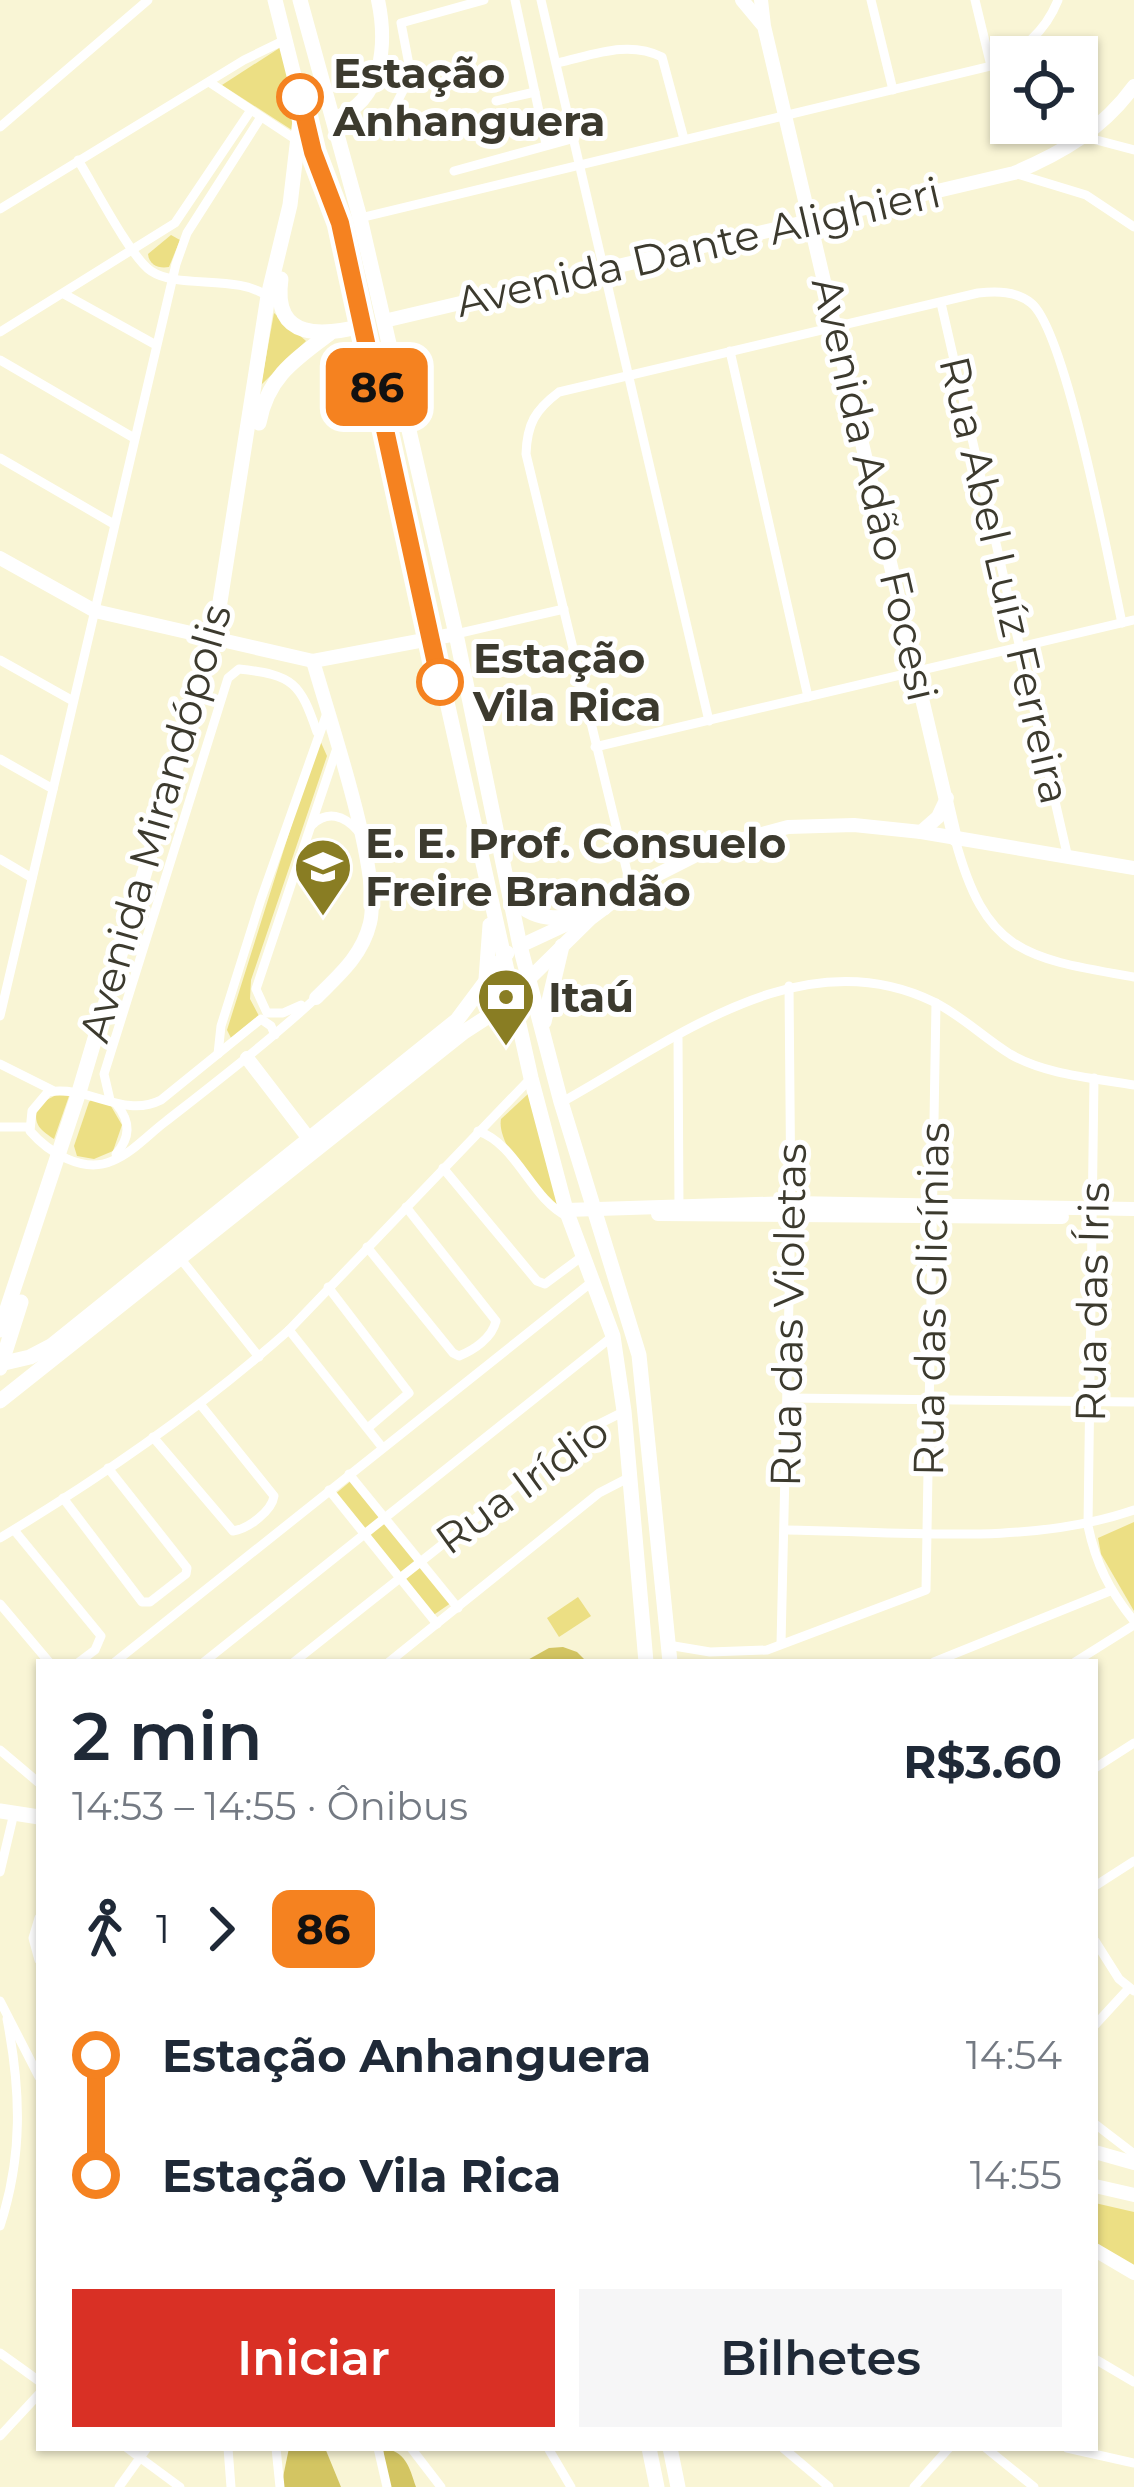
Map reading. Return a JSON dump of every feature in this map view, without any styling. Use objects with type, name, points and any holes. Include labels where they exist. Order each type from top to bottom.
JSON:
[{"type":"main road","points":[[275,0],[313,152],[340,223],[531,1078],[567,1214],[613,1336],[646,1659]]},
{"type":"main road","points":[[300,0],[360,218],[457,634],[520,946],[561,1102],[639,1355],[669,1653]]},
{"type":"main road","name":"Avenida Mirandópolis","points":[[218,641],[290,205],[299,93]]},
{"type":"main road","points":[[274,301],[301,328],[329,334]]},
{"type":"main road","name":"Avenida Dante Alighieri","points":[[329,334],[384,321]]},
{"type":"main road","name":"Avenida Mirandópolis","points":[[1,1365],[4,1335],[83,1092],[218,641],[262,406],[280,372],[329,334]]},
{"type":"main road","points":[[510,896],[525,910],[556,920],[604,908]]},
{"type":"main road","points":[[485,982],[490,903]]},
{"type":"main road","points":[[314,1144],[457,1020],[502,955],[520,946]]},
{"type":"main road","points":[[543,1030],[562,946]]},
{"type":"main road","points":[[0,1401],[314,1144],[513,1001],[529,979]]},
{"type":"main road","points":[[464,1032],[492,1024],[512,1033],[524,1046]]},
{"type":"main road","points":[[1,1365],[51,1346],[176,1254]]},
{"type":"main road","points":[[4,1335],[30,1357]]},
{"type":"main road","points":[[650,2451],[657,2487]]},
{"type":"main road","points":[[671,2451],[678,2487]]},
{"type":"street","points":[[0,127],[148,0]]},
{"type":"street","points":[[335,118],[354,107],[373,84],[382,55],[378,0]]},
{"type":"street","points":[[387,122],[410,76],[401,23],[484,0]]},
{"type":"street","points":[[515,0],[546,144]]},
{"type":"street","points":[[541,0],[709,721]]},
{"type":"street","points":[[742,0],[764,26]]},
{"type":"street","name":"Avenida Adão Focesi","points":[[761,0],[955,839]]},
{"type":"street","points":[[871,0],[893,90]]},
{"type":"street","points":[[976,0],[990,62]]},
{"type":"street","points":[[1036,36],[1058,0]]},
{"type":"street","points":[[0,209],[287,39]]},
{"type":"street","points":[[557,63],[628,47],[662,57],[684,139]]},
{"type":"street","points":[[360,218],[990,66]]},
{"type":"street","points":[[209,82],[298,141]]},
{"type":"street","name":"Avenida Dante Alighieri","points":[[1098,123],[1134,86]]},
{"type":"street","points":[[496,101],[535,92]]},
{"type":"street","points":[[0,332],[175,223],[256,114]]},
{"type":"street","points":[[0,1016],[172,277],[187,233],[256,114]]},
{"type":"street","points":[[454,171],[575,138]]},
{"type":"street","points":[[1098,140],[1134,150]]},
{"type":"street","name":"Avenida Dante Alighieri","points":[[384,321],[1015,173],[1076,144]]},
{"type":"street","points":[[78,160],[154,274],[241,286],[274,301]]},
{"type":"street","points":[[1015,173],[1086,195],[1134,227]]},
{"type":"street","points":[[175,223],[187,233]]},
{"type":"street","points":[[595,747],[1128,621],[1059,356],[1042,314],[1013,293],[978,293],[559,392],[530,420],[526,454],[595,747],[631,887]]},
{"type":"street","points":[[64,294],[156,345]]},
{"type":"street","name":"Rua Abel Luíz Ferreira","points":[[941,303],[1069,858]]},
{"type":"street","points":[[730,351],[808,697]]},
{"type":"street","points":[[0,360],[134,438]]},
{"type":"street","points":[[0,458],[112,524]]},
{"type":"street","points":[[0,558],[94,611],[313,661],[564,609]]},
{"type":"street","points":[[0,660],[73,701]]},
{"type":"street","points":[[0,1127],[29,1127],[61,1157],[101,1163],[121,1156],[275,1035],[356,955],[370,921],[369,878],[313,661]]},
{"type":"street","name":"Avenida Mirandópolis","points":[[101,1163],[122,1148],[128,1130],[104,1074],[228,678],[239,669],[299,686],[317,732]]},
{"type":"street","points":[[218,1054],[221,1026],[327,713]]},
{"type":"street","points":[[275,1035],[258,999],[257,983],[337,748]]},
{"type":"street","points":[[0,759],[53,789]]},
{"type":"street","points":[[921,832],[938,817],[947,798]]},
{"type":"street","points":[[308,829],[331,815],[344,818],[361,834]]},
{"type":"street","points":[[529,979],[631,887],[710,848],[788,826],[854,825],[921,832],[1134,868]]},
{"type":"street","points":[[955,839],[976,903],[1010,942],[1046,960],[1134,977]]},
{"type":"street","points":[[0,859],[32,878]]},
{"type":"street","points":[[520,946],[604,908]]},
{"type":"street","points":[[0,957],[12,964]]},
{"type":"street","points":[[561,1102],[746,1000],[789,986],[838,981],[875,984],[936,1003],[1028,1063],[1134,1085]]},
{"type":"street","name":"Rua das Violetas","points":[[781,1644],[789,1398],[789,986]]},
{"type":"street","points":[[0,1064],[52,1090],[83,1092],[128,1108],[152,1104],[264,1016],[316,998]]},
{"type":"street","name":"Rua das Glicínias","points":[[781,1644],[922,1594],[928,1580],[936,1003]]},
{"type":"street","points":[[678,1038],[679,1209]]},
{"type":"street","points":[[235,1041],[314,1144]]},
{"type":"street","points":[[0,1538],[154,1437],[259,1357],[531,1078]]},
{"type":"street","name":"Rua das Íris","points":[[1094,1078],[1088,1526],[1095,1559],[1110,1591],[1134,1623]]},
{"type":"street","points":[[29,1127],[37,1101],[52,1090]]},
{"type":"street","points":[[494,1115],[506,1151]]},
{"type":"street","points":[[478,1131],[506,1151],[545,1201],[567,1214],[791,1208],[1094,1213],[1134,1218]]},
{"type":"street","points":[[442,1168],[542,1284],[584,1255]]},
{"type":"street","points":[[368,1247],[453,1353],[469,1352],[492,1333],[496,1321],[406,1207]]},
{"type":"street","points":[[1094,1213],[1134,1208]]},
{"type":"street","points":[[176,1254],[259,1357]]},
{"type":"street","points":[[119,1659],[593,1281]]},
{"type":"street","points":[[328,1287],[409,1393],[369,1427]]},
{"type":"street","points":[[289,1330],[382,1447]]},
{"type":"street","points":[[208,1659],[613,1336]]},
{"type":"street","points":[[789,1398],[1134,1402]]},
{"type":"street","points":[[200,1404],[293,1519]]},
{"type":"street","name":"Rua Irídio","points":[[298,1659],[587,1430],[624,1412]]},
{"type":"street","points":[[154,1437],[233,1531],[247,1526],[274,1498]]},
{"type":"street","points":[[62,1498],[140,1599],[150,1602],[186,1574],[187,1568],[107,1468]]},
{"type":"street","points":[[349,1474],[458,1608]]},
{"type":"street","points":[[393,1659],[599,1493],[630,1477]]},
{"type":"street","points":[[329,1490],[437,1624]]},
{"type":"street","points":[[786,1530],[1039,1533],[1088,1526],[1134,1510]]},
{"type":"street","points":[[14,1529],[101,1636],[83,1659]]},
{"type":"street","points":[[941,1659],[1110,1591]]},
{"type":"street","points":[[0,1604],[46,1659]]},
{"type":"street","points":[[1080,1659],[1134,1623]]},
{"type":"street","points":[[669,1653],[733,1653],[781,1644]]},
{"type":"street","points":[[1098,1766],[1134,1743]]},
{"type":"street","points":[[0,1750],[36,1780]]},
{"type":"street","points":[[0,1872],[7,1812]]},
{"type":"street","points":[[1098,1884],[1134,1861]]},
{"type":"street","points":[[1098,1945],[1132,1988],[1098,2022]]},
{"type":"street","points":[[0,2001],[36,2072]]},
{"type":"street","points":[[0,2227],[17,2161],[20,2124],[7,2019]]},
{"type":"street","points":[[1098,2126],[1134,2158]]},
{"type":"street","points":[[1098,2152],[1134,2158]]},
{"type":"street","points":[[1098,2187],[1134,2195]]},
{"type":"street","points":[[1098,2252],[1134,2273]]},
{"type":"street","points":[[0,2353],[36,2379]]},
{"type":"street","points":[[1098,2362],[1134,2382]]},
{"type":"street","points":[[0,2436],[36,2397]]},
{"type":"street","points":[[228,2451],[231,2487]]},
{"type":"street","points":[[276,2451],[280,2487]]},
{"type":"street","points":[[379,2451],[387,2487]]},
{"type":"street","points":[[413,2451],[441,2487]]},
{"type":"street","points":[[550,2451],[571,2487]]},
{"type":"street","points":[[787,2451],[829,2487]]},
{"type":"street","points":[[914,2487],[946,2451]]},
{"type":"street","points":[[1080,2451],[1134,2463]]},
{"type":"street","points":[[1000,2452],[1034,2487]]},
{"type":"street","points":[[119,2487],[144,2453],[180,2487]]},
{"type":"shaded area","points":[[281,47],[299,100],[295,132],[222,85]]},
{"type":"shaded area","points":[[171,235],[180,240],[169,267],[155,265],[148,254]]},
{"type":"shaded area","points":[[274,313],[306,341],[261,385]]},
{"type":"shaded area","points":[[319,738],[327,756],[251,980],[250,999],[259,1016],[231,1038],[227,1030]]},
{"type":"shaded area","points":[[58,1094],[69,1096],[54,1139],[40,1128],[36,1116],[39,1104]]},
{"type":"shaded area","points":[[528,1094],[564,1212],[522,1170],[501,1130],[501,1119]]},
{"type":"shaded area","points":[[94,1097],[108,1101],[122,1125],[113,1151],[94,1159],[77,1156],[74,1146]]},
{"type":"shaded area","points":[[352,1480],[451,1603],[432,1616],[334,1495]]},
{"type":"shaded area","points":[[1134,1522],[1134,1611],[1101,1554],[1098,1538]]},
{"type":"shaded area","points":[[578,1597],[591,1616],[559,1637],[547,1618]]},
{"type":"shaded area","points":[[563,1647],[584,1659],[529,1659],[549,1648]]},
{"type":"shaded area","points":[[1098,2204],[1134,2212],[1134,2268],[1098,2248]]},
{"type":"shaded area","points":[[288,2451],[326,2451],[341,2487],[281,2487]]},
{"type":"shaded area","points":[[383,2451],[393,2451],[409,2466],[416,2487],[386,2487]]},
{"type":"bus line","name":"86","points":[[300,97],[313,152],[340,223],[440,682]]},
{"type":"place","name":"Estação Anhanguera","points":[[300,97]]},
{"type":"place","name":"Estação Vila Rica","points":[[440,682]]},
{"type":"place","name":"E. E. Prof. Consuelo Freire Brandão","points":[[323,918]]},
{"type":"place","name":"Itaú","points":[[506,1048]]}]
